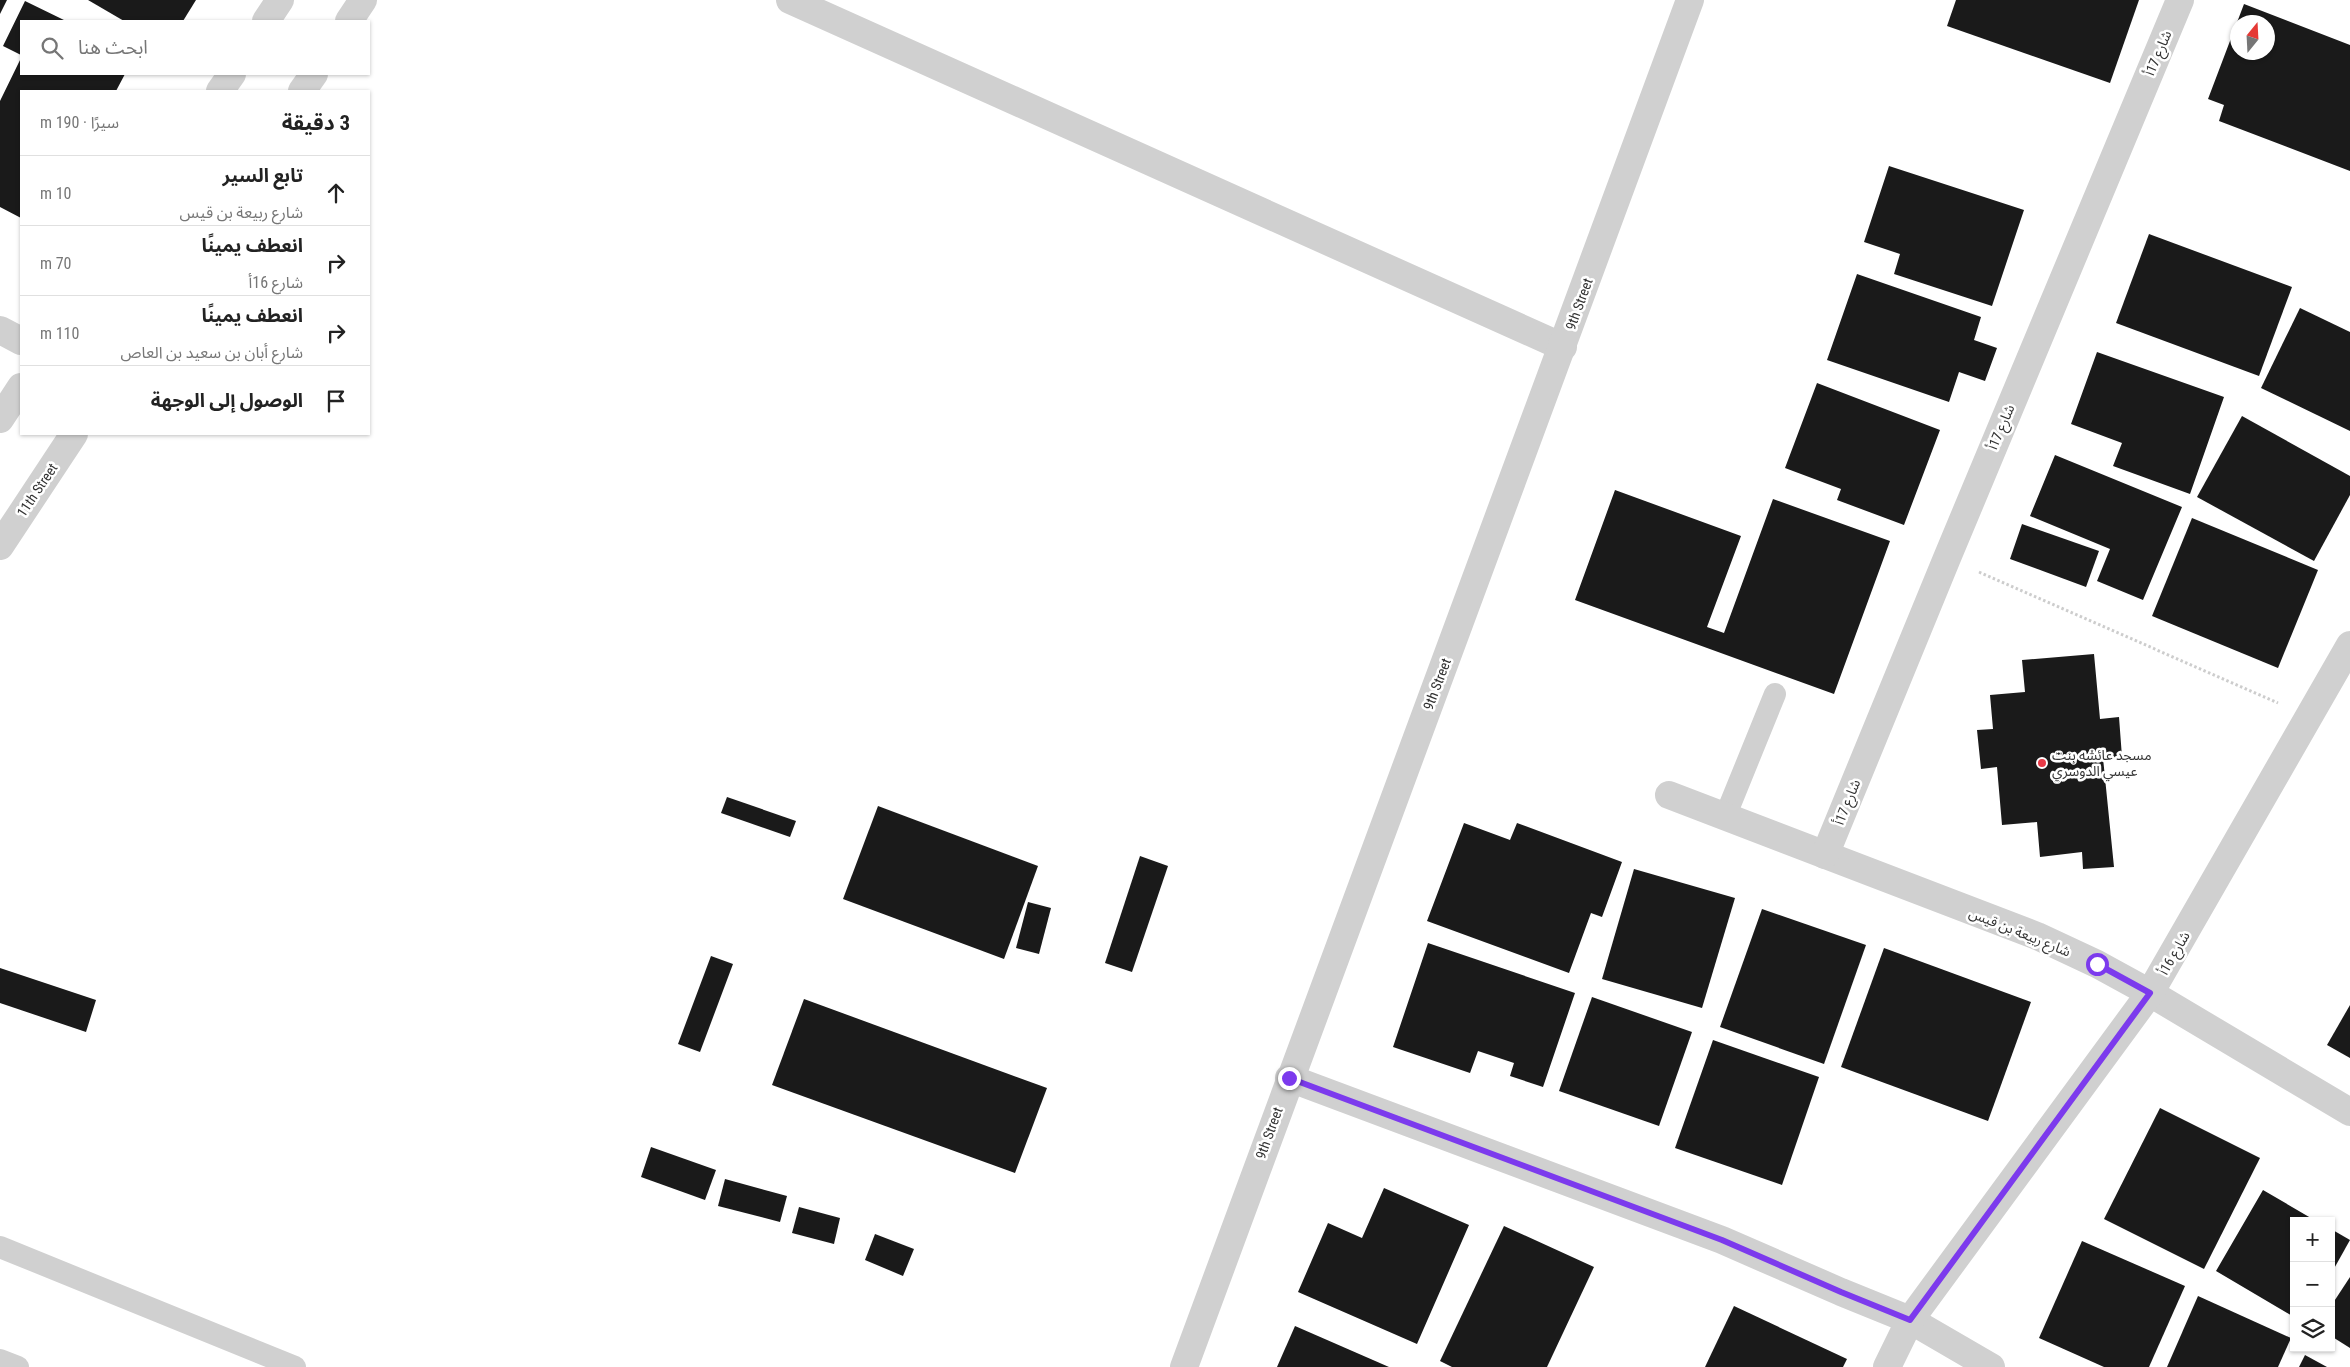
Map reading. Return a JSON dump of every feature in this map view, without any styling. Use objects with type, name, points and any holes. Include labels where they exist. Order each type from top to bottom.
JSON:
[{"type":"street","points":[[267,20],[280,0]]},
{"type":"street","points":[[350,20],[363,0]]},
{"type":"street","points":[[790,0],[1564,347]]},
{"type":"street","name":"9th Street","points":[[1184,1367],[1289,1078],[1564,347],[1690,0]]},
{"type":"street","name":"شارع 17أ","points":[[1825,855],[2180,0]]},
{"type":"street","points":[[221,90],[231,75]]},
{"type":"street","points":[[303,90],[313,75]]},
{"type":"street","points":[[0,330],[20,340]]},
{"type":"street","points":[[0,419],[20,389]]},
{"type":"street","name":"11th Street","points":[[0,546],[73,435]]},
{"type":"street","name":"شارع 16أ","points":[[1887,1367],[1910,1320],[2150,993],[2350,645]]},
{"type":"street","name":"شارع ربيعة بن قيس","points":[[1669,796],[2037,936],[2097,964],[2150,993],[2350,1112]]},
{"type":"street","points":[[1289,1078],[1722,1240],[1910,1320],[1991,1367]]},
{"type":"lane","points":[[1725,817],[1775,694]]},
{"type":"lane","points":[[0,1246],[295,1367]]},
{"type":"lane","points":[[0,1360],[18,1367]]},
{"type":"path","points":[[1947,558],[2310,717]]},
{"type":"building","points":[[0,0],[7,0],[0,14]]},
{"type":"building","points":[[88,0],[196,0],[184,20],[122,20]]},
{"type":"building","points":[[1956,0],[2139,0],[2110,83],[1947,26]]},
{"type":"building","points":[[25,1],[64,20],[20,20],[20,54],[3,46]]},
{"type":"building","points":[[2244,4],[2272,15],[2240,15]]},
{"type":"building","points":[[2275,16],[2350,45],[2350,171],[2219,121],[2224,105],[2208,99],[2230,41],[2230,60],[2275,60]]},
{"type":"building","points":[[20,60],[20,75],[124,75],[117,90],[20,90],[20,217],[0,207],[0,101]]},
{"type":"building","points":[[1889,166],[2024,210],[1992,306],[1894,274],[1900,254],[1864,242]]},
{"type":"building","points":[[2149,234],[2292,287],[2259,376],[2116,323]]},
{"type":"building","points":[[1857,274],[1981,317],[1974,340],[1997,348],[1985,381],[1959,372],[1949,402],[1827,360]]},
{"type":"building","points":[[2300,308],[2350,332],[2350,431],[2261,388]]},
{"type":"building","points":[[2097,352],[2224,397],[2190,494],[2113,466],[2122,443],[2071,424]]},
{"type":"building","points":[[1817,383],[1940,430],[1904,525],[1837,500],[1841,489],[1785,468]]},
{"type":"building","points":[[2242,416],[2350,476],[2350,495],[2314,561],[2197,497]]},
{"type":"building","points":[[2055,455],[2182,507],[2143,600],[2097,581],[2110,549],[2030,516]]},
{"type":"building","points":[[1615,490],[1741,536],[1707,627],[1724,633],[1773,499],[1890,541],[1834,694],[1575,600]]},
{"type":"building","points":[[2192,518],[2318,570],[2278,668],[2152,616]]},
{"type":"building","points":[[2022,524],[2099,551],[2086,587],[2010,559]]},
{"type":"building","name":"مسجد عائشه بنت عيسي الدوسري","points":[[2094,654],[2100,719],[2119,717],[2122,757],[2103,758],[2114,867],[2083,869],[2082,852],[2040,857],[2037,822],[2002,825],[1997,767],[1981,769],[1977,730],[1993,729],[1990,695],[2025,692],[2022,660]]},
{"type":"building","points":[[727,797],[796,821],[790,837],[721,813]]},
{"type":"building","points":[[878,806],[1038,866],[1004,959],[843,899]]},
{"type":"building","points":[[1464,823],[1510,840],[1517,823],[1622,862],[1602,917],[1591,913],[1569,973],[1427,921]]},
{"type":"building","points":[[1140,856],[1168,866],[1132,972],[1105,963]]},
{"type":"building","points":[[1634,869],[1735,898],[1702,1008],[1602,979]]},
{"type":"building","points":[[1028,902],[1051,908],[1039,954],[1016,948]]},
{"type":"building","points":[[1762,909],[1866,945],[1824,1064],[1720,1027]]},
{"type":"building","points":[[1428,943],[1575,993],[1543,1087],[1510,1076],[1514,1063],[1478,1051],[1470,1073],[1393,1047]]},
{"type":"building","points":[[1884,948],[2031,1002],[1988,1121],[1841,1067]]},
{"type":"building","points":[[711,956],[733,964],[700,1052],[678,1044]]},
{"type":"building","points":[[0,968],[96,1000],[86,1032],[0,1003]]},
{"type":"building","points":[[1592,997],[1692,1032],[1659,1126],[1559,1091]]},
{"type":"building","points":[[804,999],[1047,1088],[1015,1173],[772,1085]]},
{"type":"building","points":[[2350,1005],[2350,1058],[2327,1045]]},
{"type":"building","points":[[1713,1040],[1819,1077],[1782,1185],[1675,1148]]},
{"type":"building","points":[[2160,1108],[2260,1158],[2204,1269],[2104,1219]]},
{"type":"building","points":[[651,1147],[716,1170],[705,1200],[641,1177]]},
{"type":"building","points":[[725,1179],[787,1196],[780,1222],[718,1206]]},
{"type":"building","points":[[1384,1188],[1469,1225],[1417,1344],[1298,1292],[1328,1223],[1362,1238]]},
{"type":"building","points":[[2263,1190],[2309,1217],[2290,1217],[2290,1315],[2216,1271]]},
{"type":"building","points":[[799,1207],[840,1218],[834,1244],[792,1233]]},
{"type":"building","points":[[1504,1226],[1594,1267],[1547,1367],[1452,1367],[1440,1361]]},
{"type":"building","points":[[2335,1231],[2350,1240],[2335,1267]]},
{"type":"building","points":[[875,1234],[914,1249],[903,1276],[865,1260]]},
{"type":"building","points":[[2082,1241],[2185,1286],[2149,1367],[2104,1367],[2039,1338]]},
{"type":"building","points":[[2350,1277],[2350,1348],[2335,1339],[2335,1300]]},
{"type":"building","points":[[2198,1296],[2290,1338],[2278,1367],[2167,1367]]},
{"type":"building","points":[[1734,1306],[1847,1359],[1843,1367],[1705,1367]]},
{"type":"building","points":[[1295,1326],[1389,1367],[1277,1367]]},
{"type":"building","points":[[2305,1355],[2327,1367],[2299,1367]]},
{"type":"place","name":"مسجد عائشه بنت عيسي الدوسري","points":[[2042,763]]},
{"type":"route","points":[[1289,1078],[1722,1240],[1910,1320],[2150,993],[2097,964]]}]
